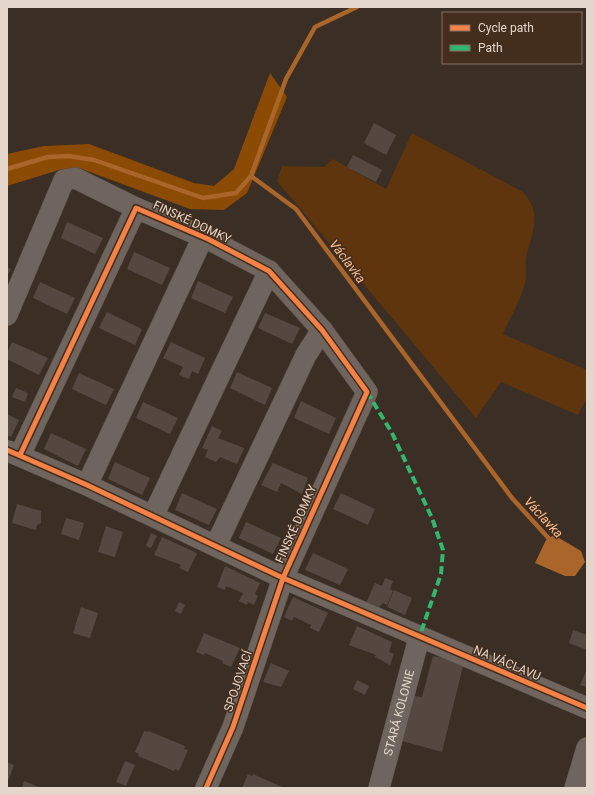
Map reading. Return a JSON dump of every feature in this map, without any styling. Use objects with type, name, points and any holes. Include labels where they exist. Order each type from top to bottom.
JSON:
[{"type":"street","name":"FINSKÉ DOMKY","points":[[7,315],[64,180],[76,178],[136,208],[203,237],[269,270],[322,330],[367,392],[283,578]]},
{"type":"street","name":"FINSKÉ DOMKY","points":[[136,208],[14,453],[87,485],[283,578],[420,638]]},
{"type":"street","name":"FINSKÉ DOMKY","points":[[87,485],[203,237]]},
{"type":"street","points":[[153,516],[269,270]]},
{"type":"street","points":[[216,545],[306,355],[322,330]]},
{"type":"street","name":"SPOJOVACÍ","points":[[206,788],[233,727],[283,578]]},
{"type":"street","name":"NA VÁCLAVU","points":[[420,638],[587,708]]},
{"type":"street","name":"STARÁ KOLONIE","points":[[379,788],[420,638]]},
{"type":"street","points":[[575,788],[587,748]]},
{"type":"shaded area","points":[[270,73],[287,97],[247,193],[224,210],[190,209],[79,168],[59,170],[7,186],[7,154],[44,146],[89,144],[194,183],[214,186],[234,169]]},
{"type":"shaded area","points":[[412,133],[523,192],[529,200],[533,208],[534,224],[526,258],[525,283],[503,334],[587,370],[587,397],[578,415],[501,382],[476,418],[277,181],[282,166],[324,167],[333,159],[386,189]]},
{"type":"shaded area","points":[[554,535],[581,551],[585,562],[575,576],[565,576],[535,563],[546,540]]},
{"type":"building","points":[[374,123],[396,135],[386,155],[364,143]]},
{"type":"building","points":[[353,155],[382,170],[376,182],[347,167]]},
{"type":"building","points":[[67,222],[103,238],[95,254],[61,238]]},
{"type":"building","points":[[134,252],[170,268],[162,285],[127,269]]},
{"type":"building","points":[[7,267],[11,269],[7,276]]},
{"type":"building","points":[[198,281],[233,297],[225,313],[191,298]]},
{"type":"building","points":[[40,282],[75,298],[67,314],[33,298]]},
{"type":"building","points":[[107,312],[142,329],[135,345],[99,328]]},
{"type":"building","points":[[265,313],[300,328],[292,344],[258,328]]},
{"type":"building","points":[[12,342],[48,358],[39,375],[7,359],[7,353]]},
{"type":"building","points":[[171,342],[205,358],[198,374],[192,371],[189,379],[179,375],[183,367],[163,358]]},
{"type":"building","points":[[237,372],[272,388],[265,405],[230,388]]},
{"type":"building","points":[[79,373],[114,389],[106,405],[72,389]]},
{"type":"building","points":[[16,388],[28,393],[25,402],[12,397]]},
{"type":"building","points":[[301,401],[336,418],[329,434],[294,418]]},
{"type":"building","points":[[143,402],[178,418],[170,434],[136,418]]},
{"type":"building","points":[[7,414],[19,420],[11,437],[7,435]]},
{"type":"building","points":[[212,426],[222,431],[218,438],[244,448],[237,464],[220,457],[216,462],[205,457],[208,450],[202,448]]},
{"type":"building","points":[[51,433],[86,449],[78,466],[44,449]]},
{"type":"building","points":[[115,462],[150,478],[142,495],[108,479]]},
{"type":"building","points":[[273,463],[308,478],[302,494],[281,483],[277,492],[261,485]]},
{"type":"building","points":[[182,493],[217,509],[209,525],[175,510]]},
{"type":"building","points":[[341,493],[375,509],[368,525],[333,509]]},
{"type":"building","points":[[17,504],[41,511],[41,523],[37,525],[36,530],[12,523]]},
{"type":"building","points":[[66,518],[84,523],[79,540],[61,534]]},
{"type":"building","points":[[246,522],[281,538],[273,554],[239,538]]},
{"type":"building","points":[[106,526],[123,532],[115,557],[98,552]]},
{"type":"building","points":[[151,533],[157,536],[151,548],[146,546]]},
{"type":"building","points":[[162,537],[197,553],[188,572],[179,568],[181,565],[154,555]]},
{"type":"building","points":[[313,553],[348,569],[340,585],[305,570]]},
{"type":"building","points":[[225,566],[260,583],[255,594],[258,596],[254,605],[248,602],[247,605],[239,601],[243,593],[226,586],[225,590],[217,587]]},
{"type":"building","points":[[385,578],[393,581],[390,589],[393,591],[387,605],[383,603],[378,608],[366,603],[375,583],[382,586]]},
{"type":"building","points":[[394,590],[412,598],[405,615],[387,607]]},
{"type":"building","points":[[293,597],[328,613],[319,632],[310,628],[311,625],[294,617],[292,621],[284,617]]},
{"type":"building","points":[[179,602],[185,605],[181,614],[175,611]]},
{"type":"building","points":[[81,607],[98,613],[90,638],[73,633]]},
{"type":"building","points":[[357,626],[392,642],[389,652],[394,654],[390,665],[375,657],[376,655],[349,645]]},
{"type":"building","points":[[573,630],[587,635],[587,650],[569,643]]},
{"type":"building","points":[[204,633],[240,648],[231,667],[222,663],[223,661],[205,653],[204,655],[196,652]]},
{"type":"building","points":[[433,656],[464,662],[442,752],[402,741],[414,696],[422,697]]},
{"type":"building","points":[[271,663],[289,671],[281,687],[263,682]]},
{"type":"building","points":[[587,669],[587,687],[580,685]]},
{"type":"building","points":[[357,680],[369,686],[365,695],[353,689]]},
{"type":"building","points":[[144,731],[149,731],[185,746],[184,749],[188,750],[179,771],[175,769],[174,771],[138,756],[139,754],[135,752]]},
{"type":"building","points":[[125,761],[135,765],[126,786],[116,782]]},
{"type":"building","points":[[7,762],[14,765],[9,779],[7,778]]},
{"type":"building","points":[[248,774],[252,776],[253,774],[284,788],[242,788]]},
{"type":"building","points":[[24,781],[41,788],[22,788]]},
{"type":"waterway","points":[[251,176],[286,79],[315,27],[357,7]]},
{"type":"waterway","name":"Václavka","points":[[7,169],[48,157],[69,156],[94,160],[203,198],[236,193],[251,176],[296,209],[512,498],[552,542]]},
{"type":"marked path","points":[[367,392],[392,433],[432,518],[443,550],[441,574],[419,638]]},
{"type":"cycle path","points":[[20,455],[136,208],[208,239],[269,271],[322,330],[367,392],[283,578],[233,727],[206,788]]},
{"type":"cycle path","points":[[7,450],[87,485],[283,578],[587,708]]}]
